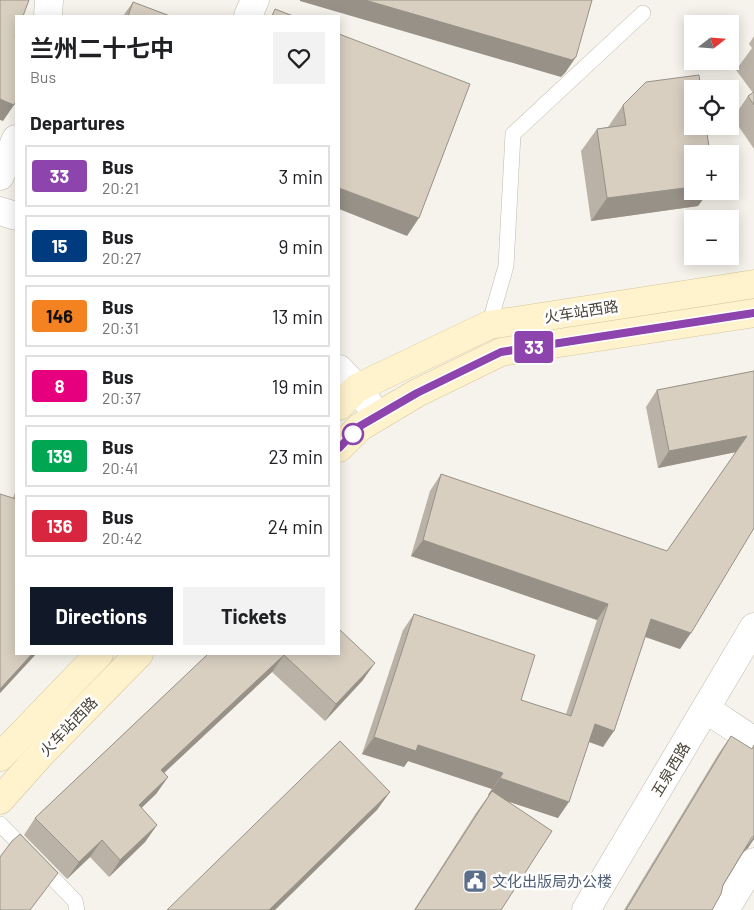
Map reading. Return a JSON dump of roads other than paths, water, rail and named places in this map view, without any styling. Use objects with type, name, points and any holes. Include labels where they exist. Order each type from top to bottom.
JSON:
[{"type":"main road","name":"火车站西路","points":[[345,388],[489,325],[754,284]]},
{"type":"main road","name":"火车站西路","points":[[340,447],[360,426],[417,393],[501,352],[754,313]]},
{"type":"main road","name":"火车站西路","points":[[4,745],[98,655]]},
{"type":"main road","name":"火车站西路","points":[[0,800],[41,754],[138,655]]},
{"type":"street","points":[[48,15],[49,0]]},
{"type":"street","points":[[248,15],[255,0]]},
{"type":"street","points":[[0,176],[15,141]]},
{"type":"street","points":[[0,211],[15,216]]},
{"type":"street","points":[[345,388],[378,416]]},
{"type":"street","name":"五泉西路","points":[[586,910],[754,627]]},
{"type":"street","points":[[706,708],[754,741]]},
{"type":"street","points":[[725,910],[754,862]]},
{"type":"lane","points":[[489,325],[506,266],[513,134],[643,13]]},
{"type":"lane","points":[[0,824],[75,901],[77,910]]},
{"type":"place","name":"文化出版局办公楼","points":[[475,881]]}]
